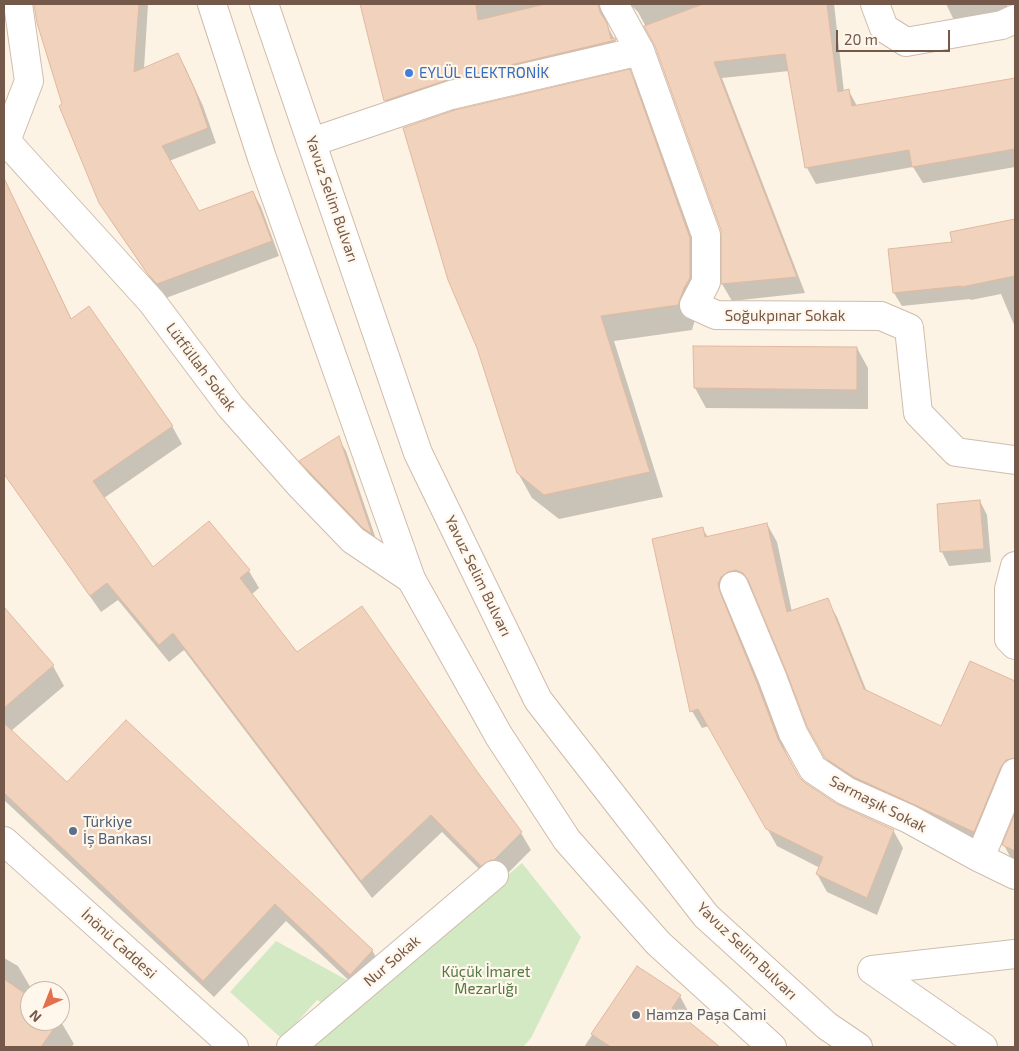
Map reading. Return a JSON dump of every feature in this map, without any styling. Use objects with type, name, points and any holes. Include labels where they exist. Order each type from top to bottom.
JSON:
[{"type":"street","points":[[5,141],[29,81],[18,4]]},
{"type":"street","points":[[212,4],[262,158],[411,579],[499,736],[567,840],[658,943],[772,1047]]},
{"type":"street","name":"Yavuz Selim Bulvarı","points":[[264,4],[418,453],[538,700],[706,916],[827,1026],[858,1047]]},
{"type":"street","name":"Soğukpınar Sokak","points":[[614,4],[640,51],[706,236],[706,282],[694,305],[716,315],[882,316],[909,328],[918,413],[956,452],[1015,460]]},
{"type":"street","points":[[875,4],[884,28],[906,42],[1002,25],[1015,19]]},
{"type":"street","points":[[312,142],[450,95],[640,51]]},
{"type":"street","name":"Lütfüllah Sokak","points":[[5,141],[152,302],[230,406],[299,484],[353,540],[411,579]]},
{"type":"street","points":[[1015,566],[1009,589],[1009,639],[1015,645]]},
{"type":"street","name":"Sarmaşık Sokak","points":[[734,586],[793,733],[813,769],[846,791],[910,819],[1015,875]]},
{"type":"street","points":[[980,858],[1014,781]]},
{"type":"street","name":"İnönü Caddesi","points":[[4,841],[234,1047]]},
{"type":"street","name":"Nur Sokak","points":[[290,1047],[494,874]]},
{"type":"street","points":[[983,1047],[872,970],[1015,954]]},
{"type":"green space","name":"Küçük İmaret Mezarlığı","points":[[522,863],[581,937],[531,1038],[523,1047],[291,1047],[230,992],[276,941],[354,984],[328,1006],[317,1000],[289,1031],[389,977]]},
{"type":"building","points":[[34,4],[139,4],[134,72],[178,53],[195,90],[208,128],[162,146],[199,211],[253,191],[272,241],[157,284],[147,273],[99,203],[59,106],[62,104],[37,23]]},
{"type":"building","points":[[360,4],[476,4],[478,20],[545,4],[598,4],[600,12],[607,23],[611,39],[615,38],[616,40],[447,80],[384,101]]},
{"type":"building","points":[[703,4],[827,4],[838,92],[849,89],[852,106],[1015,78],[1015,149],[912,167],[909,150],[805,168],[785,54],[714,62],[797,277],[721,284],[721,230],[655,46],[644,26]]},
{"type":"building","points":[[630,69],[690,238],[690,278],[678,305],[601,316],[650,472],[544,495],[517,473],[477,348],[448,280],[403,128],[455,110]]},
{"type":"building","points":[[4,178],[71,319],[89,306],[173,426],[93,481],[153,567],[209,521],[250,570],[240,578],[297,652],[362,606],[476,770],[522,832],[494,860],[481,866],[431,815],[361,881],[173,633],[159,645],[107,583],[90,596],[4,474]]},
{"type":"building","points":[[1015,219],[1015,276],[962,287],[893,293],[888,249],[952,242],[950,232]]},
{"type":"building","points":[[693,346],[857,347],[857,390],[694,388]]},
{"type":"building","points":[[339,436],[372,534],[363,528],[299,461]]},
{"type":"building","points":[[980,500],[984,549],[940,552],[937,504]]},
{"type":"building","points":[[767,523],[787,612],[828,598],[864,689],[941,726],[970,661],[1015,681],[1015,758],[1006,760],[1001,767],[974,832],[854,777],[825,758],[807,726],[748,580],[743,573],[736,570],[728,572],[721,577],[718,584],[720,592],[778,739],[799,777],[837,804],[894,830],[867,898],[816,874],[823,857],[766,829],[698,709],[690,712],[652,539],[703,527],[705,537]]},
{"type":"building","points":[[4,607],[54,665],[4,708]]},
{"type":"building","points":[[126,720],[373,950],[350,975],[275,904],[203,981],[4,793],[4,723],[67,782]]},
{"type":"building","points":[[1015,813],[1015,851],[1002,845]]},
{"type":"building","name":"Hamza Paşa Cami","points":[[637,966],[681,995],[672,1008],[720,1047],[611,1047],[591,1034]]},
{"type":"building","points":[[4,979],[20,990],[20,1031],[52,1031],[41,1047],[4,1047]]},
{"type":"place","name":"EYLÜL ELEKTRONİK","points":[[409,73]]},
{"type":"place","name":"Türkiye İş Bankası","points":[[73,831]]},
{"type":"place","name":"Hamza Paşa Cami","points":[[636,1015]]}]
